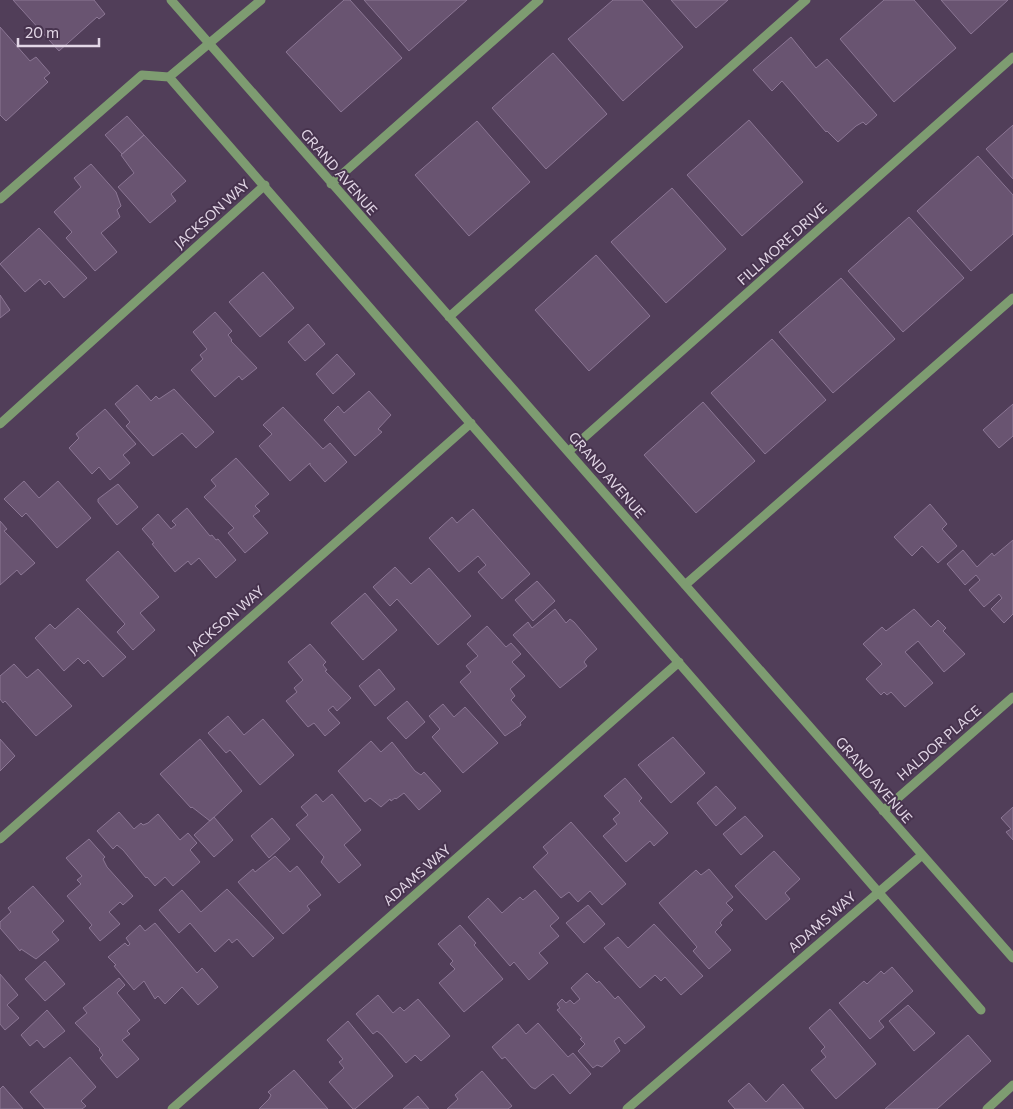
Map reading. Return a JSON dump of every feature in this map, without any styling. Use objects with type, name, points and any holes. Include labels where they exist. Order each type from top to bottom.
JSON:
[{"type":"street","name":"GRAND AVENUE","points":[[171,0],[1013,958]]},
{"type":"street","points":[[169,78],[261,0]]},
{"type":"street","points":[[331,184],[539,0]]},
{"type":"street","points":[[449,317],[806,0]]},
{"type":"street","name":"FILLMORE DRIVE","points":[[569,451],[1013,57]]},
{"type":"street","points":[[0,199],[142,75],[169,78],[265,185],[981,1010]]},
{"type":"street","name":"JACKSON WAY","points":[[0,424],[265,185]]},
{"type":"street","points":[[685,585],[1013,298]]},
{"type":"street","name":"JACKSON WAY","points":[[0,839],[471,423]]},
{"type":"street","name":"ADAMS WAY","points":[[172,1109],[679,662]]},
{"type":"street","name":"HALDOR PLACE","points":[[883,810],[1013,697]]},
{"type":"street","name":"ADAMS WAY","points":[[627,1109],[922,855]]},
{"type":"street","points":[[987,1109],[1013,1085]]},
{"type":"building","points":[[13,0],[94,0],[105,14],[99,19],[97,17],[59,51]]},
{"type":"building","points":[[344,0],[350,0],[402,58],[341,112],[286,52]]},
{"type":"building","points":[[364,0],[467,0],[409,51]]},
{"type":"building","points":[[613,0],[642,0],[683,47],[623,101],[568,39]]},
{"type":"building","points":[[671,0],[728,0],[696,28]]},
{"type":"building","points":[[884,0],[914,0],[956,48],[894,102],[840,39]]},
{"type":"building","points":[[941,0],[1008,0],[971,34]]},
{"type":"building","points":[[0,27],[30,61],[36,57],[50,73],[44,78],[48,82],[6,121],[0,115]]},
{"type":"building","points":[[791,37],[816,68],[827,59],[877,115],[866,125],[863,122],[856,126],[838,142],[826,132],[782,81],[772,91],[753,70]]},
{"type":"building","points":[[553,53],[607,114],[546,169],[492,108]]},
{"type":"building","points":[[127,116],[144,135],[122,154],[105,135]]},
{"type":"building","points":[[749,120],[803,182],[742,236],[687,175]]},
{"type":"building","points":[[477,121],[530,182],[469,236],[415,175]]},
{"type":"building","points":[[1013,125],[1013,179],[986,149]]},
{"type":"building","points":[[144,135],[186,181],[171,194],[176,201],[150,223],[118,187],[134,173],[121,155]]},
{"type":"building","points":[[978,156],[1013,195],[1013,234],[971,271],[917,211]]},
{"type":"building","points":[[91,164],[116,192],[121,206],[117,210],[120,217],[101,233],[117,252],[95,271],[66,238],[72,232],[54,212],[81,187],[74,178]]},
{"type":"building","points":[[672,188],[726,249],[666,303],[611,242]]},
{"type":"building","points":[[909,217],[964,278],[903,332],[848,271]]},
{"type":"building","points":[[39,228],[87,278],[64,298],[49,281],[45,285],[40,279],[25,292],[0,264]]},
{"type":"building","points":[[596,255],[650,316],[589,371],[535,310]]},
{"type":"building","points":[[263,272],[294,308],[260,337],[229,302]]},
{"type":"building","points":[[841,278],[895,339],[833,393],[779,332]]},
{"type":"building","points":[[0,295],[10,310],[0,318]]},
{"type":"building","points":[[215,312],[232,331],[228,335],[231,341],[257,368],[242,380],[239,376],[215,397],[191,370],[203,359],[200,355],[207,349],[193,332]]},
{"type":"building","points":[[308,324],[325,344],[305,361],[288,342]]},
{"type":"building","points":[[772,339],[826,400],[765,454],[711,393]]},
{"type":"building","points":[[337,354],[355,374],[333,394],[316,374]]},
{"type":"building","points":[[137,385],[151,401],[156,396],[159,399],[174,389],[214,432],[196,448],[182,433],[153,456],[126,426],[130,422],[115,404]]},
{"type":"building","points":[[369,391],[391,415],[378,429],[382,432],[355,456],[324,420],[338,406],[344,413]]},
{"type":"building","points":[[703,402],[755,461],[696,513],[644,455]]},
{"type":"building","points":[[1013,404],[1013,436],[999,448],[983,430]]},
{"type":"building","points":[[283,407],[323,449],[330,443],[347,462],[325,482],[310,463],[290,481],[259,446],[272,434],[263,425]]},
{"type":"building","points":[[105,409],[136,444],[123,455],[130,463],[110,480],[99,467],[92,474],[69,448],[79,438],[76,434]]},
{"type":"building","points":[[236,458],[269,494],[255,506],[260,511],[253,516],[268,533],[245,553],[228,533],[234,528],[204,497],[216,486],[211,480]]},
{"type":"building","points":[[24,481],[39,498],[58,481],[91,518],[57,548],[26,513],[22,517],[4,499]]},
{"type":"building","points":[[118,484],[138,507],[117,525],[98,502],[98,499]]},
{"type":"building","points":[[930,504],[947,524],[942,529],[957,546],[938,563],[922,546],[912,556],[894,537]]},
{"type":"building","points":[[187,508],[210,536],[212,535],[216,540],[218,539],[236,560],[216,578],[199,558],[191,565],[188,561],[175,572],[142,529],[158,514],[171,529],[176,525],[172,521]]},
{"type":"building","points":[[473,509],[530,574],[502,599],[478,572],[486,565],[478,556],[459,572],[429,538],[452,517],[457,523]]},
{"type":"building","points":[[0,521],[7,529],[4,531],[35,563],[21,575],[17,570],[0,585]]},
{"type":"building","points":[[1013,540],[1013,614],[1004,623],[991,609],[1002,598],[999,594],[984,607],[969,590],[980,580],[976,575],[965,585],[947,564],[963,550],[977,567],[992,553],[994,556]]},
{"type":"building","points":[[118,551],[159,597],[140,613],[155,630],[133,650],[117,632],[125,624],[86,580]]},
{"type":"building","points":[[395,567],[411,584],[429,568],[471,616],[438,645],[397,599],[390,606],[373,587]]},
{"type":"building","points":[[537,581],[555,601],[533,621],[515,600]]},
{"type":"building","points":[[365,593],[397,630],[363,660],[331,623]]},
{"type":"building","points":[[78,608],[126,657],[103,677],[88,660],[84,664],[78,658],[64,671],[35,638],[50,624],[55,629]]},
{"type":"building","points":[[555,609],[566,623],[570,619],[574,622],[597,649],[584,662],[587,666],[560,688],[513,635],[528,622],[532,628]]},
{"type":"building","points":[[914,609],[931,627],[938,620],[946,628],[943,631],[965,654],[944,672],[918,641],[905,652],[933,683],[905,707],[891,692],[887,695],[884,692],[881,695],[866,679],[882,664],[863,644],[882,627],[886,631]]},
{"type":"building","points":[[487,626],[506,647],[511,643],[521,654],[512,662],[525,676],[510,689],[515,696],[511,700],[526,717],[520,723],[521,725],[505,736],[460,682],[471,672],[466,666],[478,656],[467,644]]},
{"type":"building","points":[[310,644],[326,662],[323,665],[327,670],[325,671],[351,698],[337,711],[333,706],[328,710],[340,723],[325,736],[314,723],[308,727],[286,701],[297,692],[294,688],[303,680],[288,662]]},
{"type":"building","points":[[14,664],[27,678],[38,669],[72,706],[36,736],[5,701],[3,703],[0,699],[0,676]]},
{"type":"building","points":[[379,669],[395,689],[375,706],[359,686]]},
{"type":"building","points":[[407,701],[425,722],[406,739],[387,718]]},
{"type":"building","points":[[443,704],[454,717],[465,707],[498,743],[463,773],[432,737],[440,729],[429,716]]},
{"type":"building","points":[[228,716],[244,735],[263,719],[294,755],[260,785],[230,750],[226,753],[208,733]]},
{"type":"building","points":[[673,737],[705,773],[671,803],[638,765]]},
{"type":"building","points":[[0,739],[15,756],[0,771]]},
{"type":"building","points":[[200,739],[242,791],[210,821],[191,808],[160,774]]},
{"type":"building","points":[[371,741],[381,752],[392,742],[415,771],[421,775],[424,772],[441,791],[419,810],[404,793],[396,799],[391,801],[390,799],[381,807],[370,798],[365,802],[338,771]]},
{"type":"building","points":[[625,778],[642,798],[639,801],[668,833],[654,846],[650,841],[626,862],[603,836],[617,824],[613,819],[620,813],[604,796]]},
{"type":"building","points":[[716,786],[736,808],[716,826],[697,803]]},
{"type":"building","points":[[316,794],[323,802],[332,794],[361,830],[344,845],[361,865],[339,883],[321,862],[324,857],[296,825],[308,815],[301,807]]},
{"type":"building","points":[[1013,807],[1013,840],[1006,832],[1011,829],[1001,818]]},
{"type":"building","points":[[119,812],[134,829],[141,823],[143,825],[148,823],[158,814],[180,840],[188,833],[197,843],[190,850],[200,862],[173,886],[165,877],[155,886],[123,850],[117,845],[113,849],[97,831]]},
{"type":"building","points":[[745,816],[763,836],[741,855],[723,834]]},
{"type":"building","points":[[214,817],[233,840],[214,857],[194,835]]},
{"type":"building","points":[[272,818],[290,839],[269,858],[251,836]]},
{"type":"building","points":[[571,822],[626,884],[602,905],[590,891],[578,902],[569,892],[561,898],[533,867],[548,853],[543,847]]},
{"type":"building","points":[[89,839],[105,857],[103,859],[107,867],[133,896],[123,905],[120,902],[109,912],[120,924],[100,941],[89,928],[92,925],[67,896],[81,884],[77,880],[82,876],[66,858]]},
{"type":"building","points":[[774,851],[800,879],[785,893],[790,899],[766,920],[735,886]]},
{"type":"building","points":[[275,856],[290,872],[297,866],[321,895],[307,906],[310,910],[283,934],[238,882],[253,869],[255,872]]},
{"type":"building","points":[[709,869],[733,897],[726,903],[733,910],[723,919],[720,923],[722,925],[715,932],[731,950],[709,969],[693,951],[697,947],[659,903],[696,870],[701,875]]},
{"type":"building","points":[[33,886],[64,921],[52,932],[59,940],[36,959],[21,949],[20,951],[0,928],[0,922],[11,912],[8,908]]},
{"type":"building","points":[[227,889],[274,938],[253,957],[237,939],[232,943],[229,939],[215,952],[190,923],[179,933],[159,910],[182,890],[201,912]]},
{"type":"building","points":[[535,890],[559,918],[550,926],[559,936],[539,953],[548,963],[529,980],[514,962],[510,966],[468,917],[488,898],[502,913],[520,897],[523,900]]},
{"type":"building","points":[[588,905],[605,924],[584,943],[566,923]]},
{"type":"building","points":[[155,923],[197,973],[202,968],[218,987],[198,1005],[182,987],[165,1004],[158,996],[155,999],[144,981],[134,990],[108,957],[125,943],[128,946],[130,944],[126,938],[140,925],[145,931]]},
{"type":"building","points":[[654,924],[703,976],[681,995],[665,977],[661,981],[655,975],[640,988],[604,948],[618,937],[628,948]]},
{"type":"building","points":[[460,925],[476,943],[474,945],[503,979],[464,1012],[439,983],[455,969],[450,964],[453,961],[438,944]]},
{"type":"building","points":[[45,961],[65,984],[45,1001],[25,979]]},
{"type":"building","points":[[892,967],[913,991],[879,1021],[884,1027],[870,1039],[839,1003],[864,981],[867,984],[881,971],[884,974]]},
{"type":"building","points":[[587,973],[597,983],[599,981],[615,999],[618,996],[645,1027],[625,1044],[619,1037],[614,1041],[620,1051],[602,1067],[597,1065],[593,1068],[578,1051],[585,1044],[580,1039],[582,1038],[557,1010],[560,1008],[557,1004],[562,999],[566,1003],[570,1000],[574,1004],[580,999],[571,988]]},
{"type":"building","points":[[0,974],[18,995],[7,1005],[19,1018],[5,1030],[0,1024]]},
{"type":"building","points":[[119,978],[125,985],[117,993],[140,1020],[127,1031],[130,1034],[122,1040],[139,1059],[117,1078],[100,1058],[103,1055],[100,1049],[75,1023],[87,1013],[83,1008]]},
{"type":"building","points":[[378,995],[393,1013],[400,1007],[404,1011],[418,999],[450,1036],[421,1061],[415,1055],[406,1063],[382,1035],[377,1031],[373,1034],[356,1014]]},
{"type":"building","points":[[908,1005],[935,1033],[914,1051],[889,1021]]},
{"type":"building","points":[[830,1009],[876,1064],[836,1099],[811,1070],[826,1057],[821,1051],[825,1047],[809,1028]]},
{"type":"building","points":[[47,1010],[65,1031],[44,1048],[37,1040],[30,1046],[21,1035]]},
{"type":"building","points":[[348,1021],[393,1076],[355,1109],[329,1082],[344,1068],[339,1062],[343,1059],[327,1040]]},
{"type":"building","points":[[538,1023],[568,1057],[573,1053],[591,1074],[570,1094],[553,1074],[535,1089],[531,1087],[505,1057],[502,1059],[492,1047],[518,1024],[526,1034]]},
{"type":"building","points":[[968,1035],[991,1061],[937,1109],[885,1109]]},
{"type":"building","points":[[70,1057],[96,1087],[81,1101],[86,1106],[82,1109],[45,1109],[30,1092]]},
{"type":"building","points":[[294,1070],[328,1109],[259,1109],[269,1099],[271,1095],[268,1092]]},
{"type":"building","points":[[482,1071],[512,1106],[508,1109],[447,1109],[458,1099],[455,1095]]},
{"type":"building","points":[[749,1083],[766,1102],[783,1084],[804,1109],[735,1109],[728,1101]]},
{"type":"building","points":[[3,1086],[23,1109],[0,1109],[0,1089]]},
{"type":"building","points":[[418,1096],[429,1109],[403,1109]]}]
